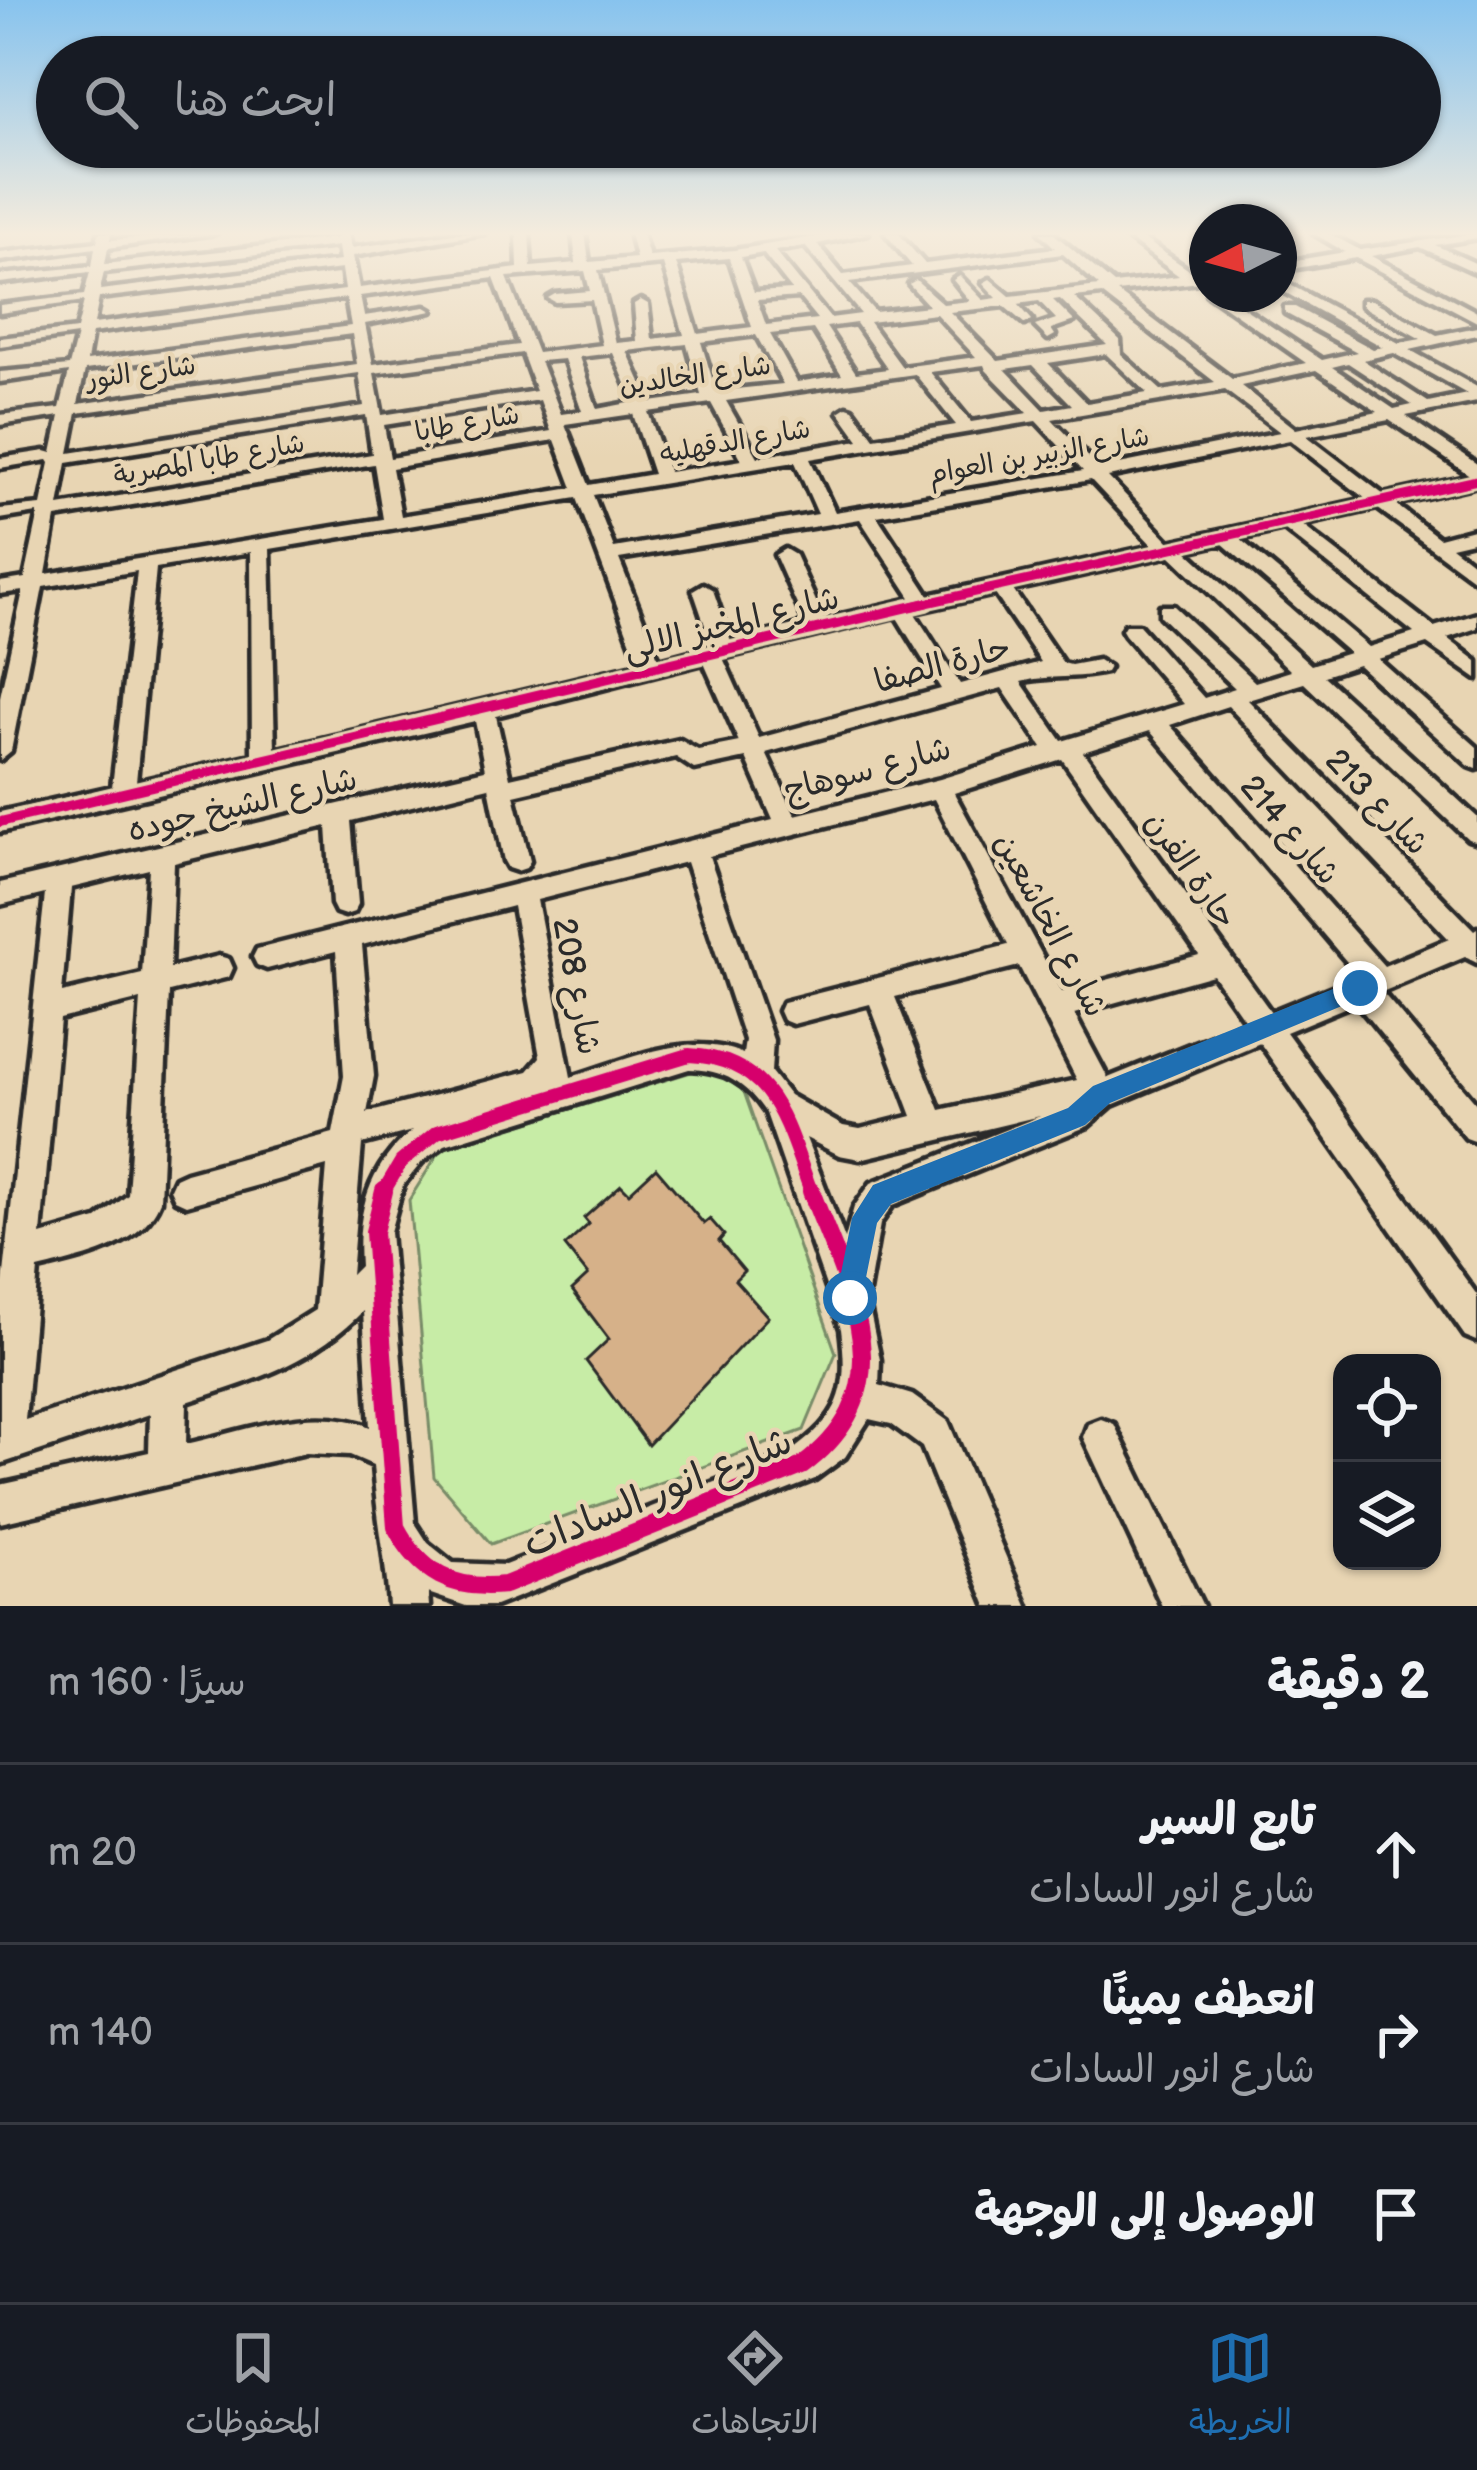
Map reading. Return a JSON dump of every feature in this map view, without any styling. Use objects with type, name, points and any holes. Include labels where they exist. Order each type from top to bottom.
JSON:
[{"type":"street","points":[[0,667],[83,308]]},
{"type":"street","points":[[0,342],[245,308]]},
{"type":"street","points":[[355,308],[393,525]]},
{"type":"street","points":[[0,377],[427,318],[425,308]]},
{"type":"street","points":[[508,308],[652,670]]},
{"type":"street","points":[[603,308],[664,481]]},
{"type":"street","points":[[641,308],[645,344]]},
{"type":"street","points":[[683,308],[743,472]]},
{"type":"street","points":[[752,308],[791,386]]},
{"type":"street","points":[[812,308],[851,378]]},
{"type":"street","points":[[860,308],[898,372]]},
{"type":"street","name":"شارع النور","points":[[0,420],[365,368],[570,353],[955,308]]},
{"type":"street","points":[[1013,308],[1025,320]]},
{"type":"street","points":[[1048,335],[1042,326],[1067,321],[1053,308]]},
{"type":"street","points":[[1078,308],[1115,343],[1112,353],[1159,396]]},
{"type":"street","points":[[1131,308],[1477,576]]},
{"type":"street","points":[[1324,308],[1477,395]]},
{"type":"street","points":[[1376,308],[1436,340]]},
{"type":"street","points":[[937,310],[1170,549],[1477,832]]},
{"type":"street","points":[[1239,312],[1477,476]]},
{"type":"street","points":[[1294,312],[1371,354]]},
{"type":"street","name":"شارع الدقهليه","points":[[16,586],[743,472],[871,445],[1231,384],[1477,332]]},
{"type":"street","name":"شارع الخالدين","points":[[558,427],[591,414],[641,405],[1115,349]]},
{"type":"street","points":[[570,353],[591,414]]},
{"type":"street","points":[[1350,358],[1428,409]]},
{"type":"street","points":[[1037,360],[1084,409]]},
{"type":"street","points":[[919,369],[967,428]]},
{"type":"street","points":[[0,463],[545,394]]},
{"type":"street","name":"شارع الزبير بن العوام","points":[[608,555],[1096,474],[1428,409],[1477,395]]},
{"type":"street","points":[[1451,403],[1477,420]]},
{"type":"street","points":[[848,412],[871,445]]},
{"type":"street","name":"شارع طابا","points":[[382,461],[558,427]]},
{"type":"street","points":[[938,434],[954,456]]},
{"type":"street","points":[[801,458],[829,518]]},
{"type":"street","name":"شارع طابا المصرية","points":[[39,511],[382,461]]},
{"type":"street","name":"شارع المخبز الالى","points":[[0,822],[484,711],[817,627],[1289,524],[1477,476]]},
{"type":"street","points":[[0,514],[39,511]]},
{"type":"street","points":[[865,512],[925,603]]},
{"type":"street","points":[[1289,524],[1477,672]]},
{"type":"street","points":[[1437,544],[1477,534]]},
{"type":"street","points":[[1227,537],[1477,760]]},
{"type":"street","points":[[260,547],[265,762]]},
{"type":"street","points":[[785,555],[817,627]]},
{"type":"street","points":[[123,794],[147,565]]},
{"type":"street","points":[[0,752],[16,586]]},
{"type":"street","name":"حارة الصفا","points":[[753,748],[1052,667],[1054,661],[1000,586]]},
{"type":"street","points":[[703,590],[717,651],[788,827]]},
{"type":"street","points":[[901,608],[955,693]]},
{"type":"street","name":"شارع 213","points":[[1167,611],[1474,944]]},
{"type":"street","name":"شارع سوهاج","points":[[267,957],[940,788],[1477,621]]},
{"type":"street","points":[[1132,630],[1198,707]]},
{"type":"street","points":[[1052,667],[1072,673],[1098,667]]},
{"type":"street","name":"حارة الفرن","points":[[1007,679],[1477,1324]]},
{"type":"street","points":[[484,711],[518,861]]},
{"type":"street","name":"شارع 214","points":[[1154,721],[1370,984],[1477,1126]]},
{"type":"street","name":"شارع الشيخ جوده","points":[[0,894],[338,814],[680,748],[694,760],[753,748]]},
{"type":"street","name":"شارع الخاشعين","points":[[940,788],[1101,1095]]},
{"type":"street","points":[[338,814],[345,904]]},
{"type":"street","points":[[409,1606],[405,1545],[396,1526],[376,1273],[376,1211],[382,1192],[404,1156],[437,1132],[562,1093],[689,1055],[725,1058],[756,1076],[759,1040],[755,1023],[694,850]]},
{"type":"street","points":[[22,1257],[118,1226],[144,1202],[162,856]]},
{"type":"street","points":[[58,880],[2,1445],[276,1354],[332,1319],[376,1273]]},
{"type":"street","name":"شارع 208","points":[[523,892],[562,1093]]},
{"type":"street","points":[[332,1319],[339,1189],[359,1076],[347,936]]},
{"type":"street","name":"شارع انور السادات","points":[[850,1298],[865,1218],[882,1194],[1077,1116],[1101,1095],[1474,944]]},
{"type":"street","points":[[793,1011],[1026,952]]},
{"type":"street","points":[[1055,1007],[1217,962]]},
{"type":"street","points":[[46,1010],[218,968]]},
{"type":"street","points":[[879,991],[932,1128]]},
{"type":"street","points":[[186,1189],[535,1083],[547,1074],[556,1057]]},
{"type":"street","name":"شارع انور السادات","points":[[405,1545],[416,1562],[448,1584],[485,1589],[505,1585],[802,1466],[835,1441],[858,1398],[865,1350],[778,1105],[756,1076]]},
{"type":"street","name":"شارع انور السادات","points":[[778,1105],[850,1143],[1071,1094],[1101,1095]]},
{"type":"street","points":[[166,1465],[169,1390]]},
{"type":"street","points":[[858,1398],[899,1408],[935,1434],[1006,1606]]},
{"type":"street","points":[[0,1504],[166,1465],[329,1434],[372,1444],[391,1454]]},
{"type":"street","points":[[1101,1437],[1183,1606]]},
{"type":"green space","points":[[704,1068],[743,1089],[836,1353],[804,1430],[491,1544],[434,1477],[409,1200],[441,1149]]},
{"type":"building","points":[[656,1168],[704,1224],[710,1219],[724,1235],[719,1241],[744,1271],[735,1280],[768,1317],[648,1445],[586,1361],[609,1339],[572,1290],[588,1275],[565,1246],[589,1224],[584,1218],[621,1185],[629,1193]]},
{"type":"cycle path","points":[[0,822],[484,711],[817,627],[1477,480]]},
{"type":"cycle path","points":[[689,1055],[741,1067],[761,1082],[778,1105],[858,1329],[861,1390],[851,1418],[832,1444],[802,1466],[505,1585],[469,1587],[439,1577],[415,1557],[396,1527],[374,1232],[385,1187],[411,1151],[437,1132],[689,1055]]},
{"type":"route","points":[[850,1298],[868,1208],[882,1194],[1077,1116],[1101,1095],[1360,988]]}]
